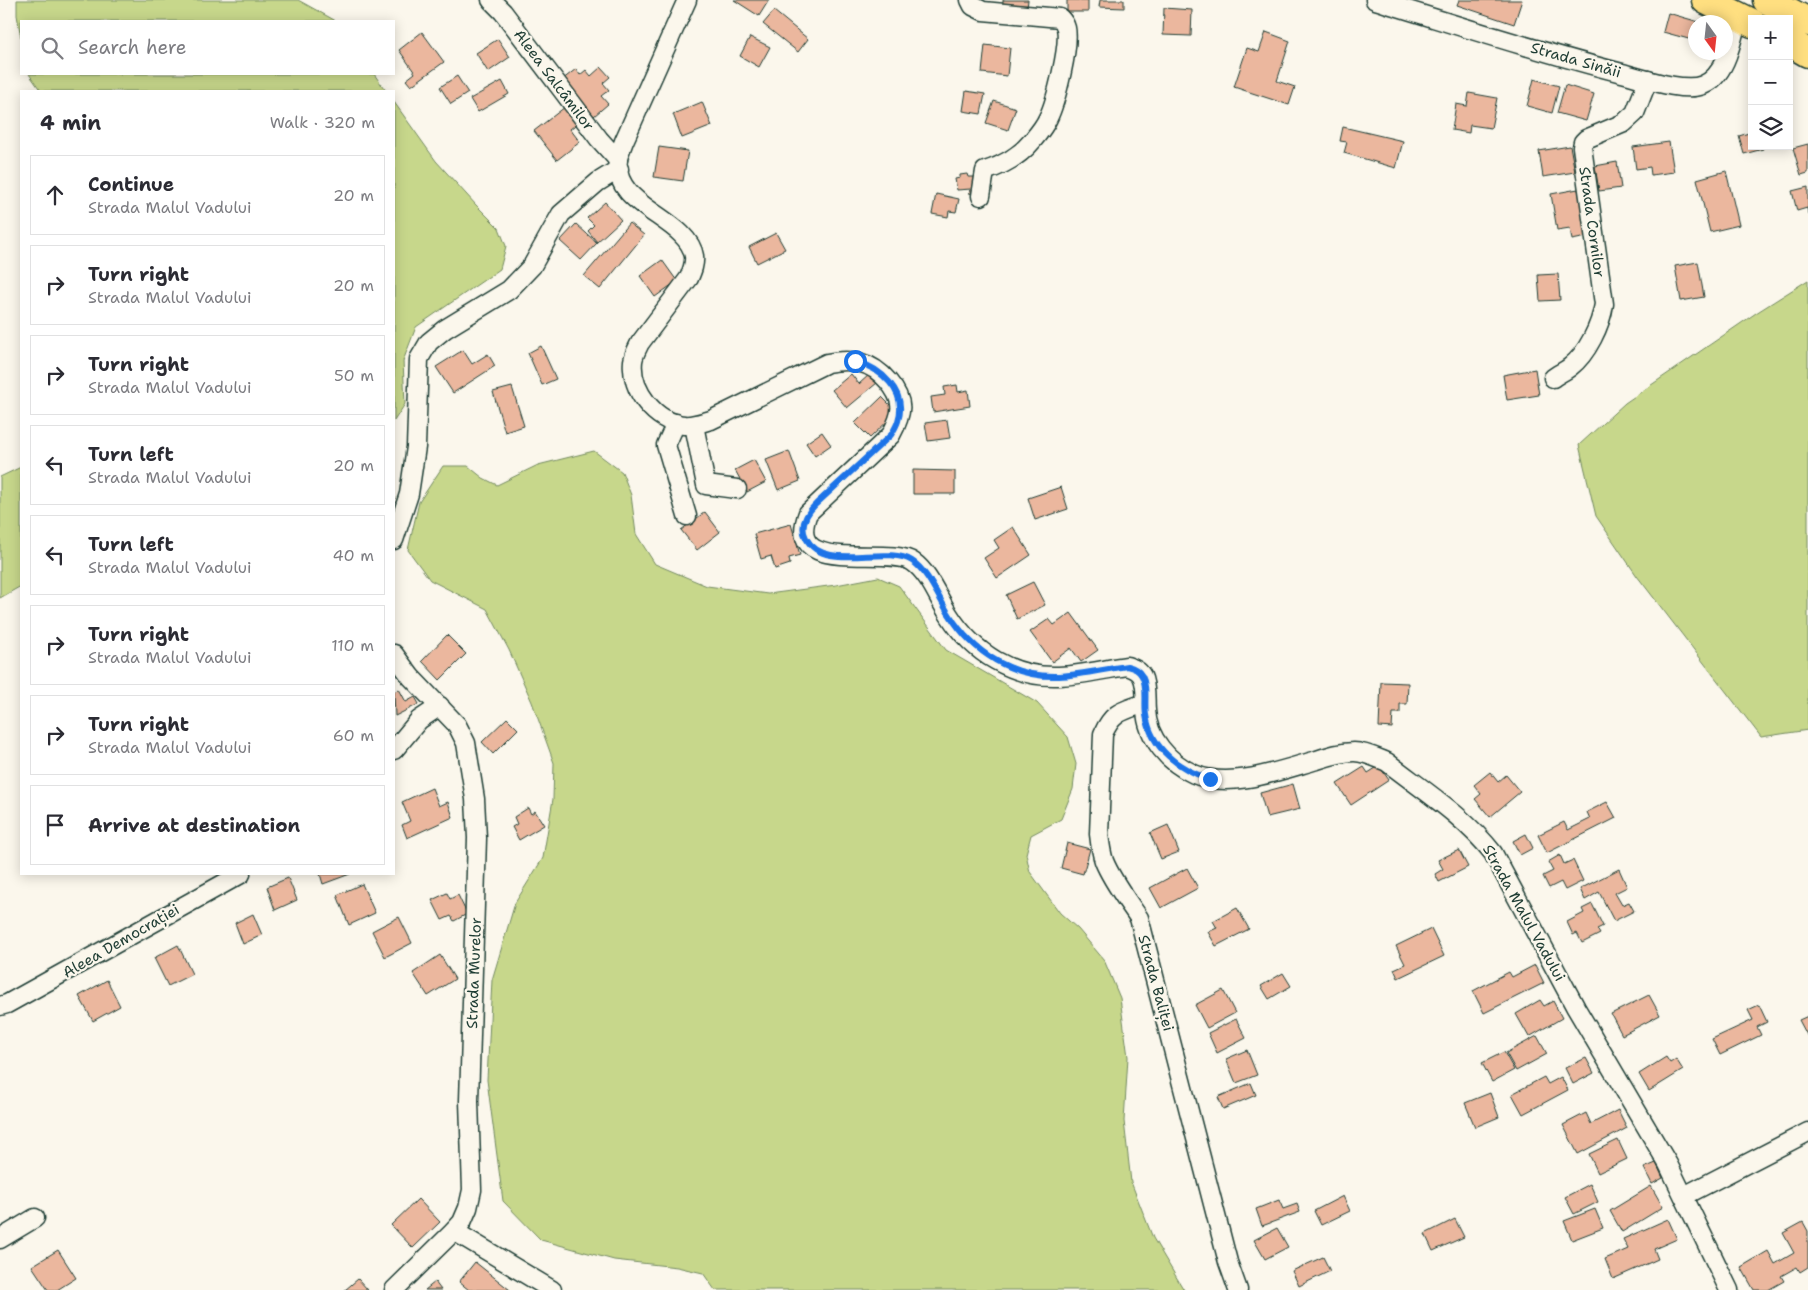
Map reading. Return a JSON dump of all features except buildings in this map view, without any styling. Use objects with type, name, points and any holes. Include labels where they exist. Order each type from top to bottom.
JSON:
[{"type":"highway","points":[[1706,0],[1745,20]]},
{"type":"highway","points":[[1766,0],[1808,22]]},
{"type":"highway","points":[[1802,0],[1808,3]]},
{"type":"highway","points":[[1793,44],[1808,53]]},
{"type":"street","name":"Aleea Salcâmilor","points":[[491,0],[503,12],[618,165]]},
{"type":"street","points":[[395,537],[409,494],[416,447],[419,359],[429,342],[509,290],[532,266],[562,214],[618,165],[624,141],[687,0]]},
{"type":"street","points":[[970,0],[973,6],[983,11],[1060,18],[1066,27],[1067,34],[1062,72],[1048,118],[1033,141],[1016,158],[986,171],[981,196]]},
{"type":"street","name":"Strada Sinăii","points":[[1375,0],[1576,62],[1648,80],[1690,88],[1702,86],[1712,80],[1725,60],[1745,20]]},
{"type":"street","name":"Strada Cornilor","points":[[1553,378],[1571,366],[1590,342],[1602,317],[1604,304],[1583,142],[1624,123],[1635,113],[1648,80]]},
{"type":"street","name":"Strada Malul Vadului","points":[[618,165],[621,180],[628,191],[636,200],[680,233],[689,243],[694,255],[694,266],[689,278],[640,342],[633,362],[636,382],[642,396],[650,407],[676,423],[694,425],[711,420],[827,363],[842,360],[865,364],[880,372],[900,398],[898,421],[891,435],[808,513],[803,532],[813,547],[830,554],[842,556],[899,556],[914,563],[924,573],[962,634],[976,648],[1014,670],[1039,676],[1060,676],[1127,666],[1137,670],[1142,675],[1144,682],[1146,715],[1156,743],[1174,761],[1194,774],[1210,779],[1237,779],[1264,775],[1340,753],[1356,752],[1387,762],[1477,833],[1493,853],[1576,1008],[1668,1164],[1729,1290]]},
{"type":"street","points":[[676,423],[666,445],[687,516]]},
{"type":"street","points":[[694,425],[706,485],[737,489]]},
{"type":"street","name":"Strada Murelor","points":[[394,1290],[462,1222],[468,1208],[472,1190],[469,1101],[477,838],[475,799],[466,743],[457,725],[411,677],[395,655]]},
{"type":"street","name":"Strada Baliței","points":[[1145,703],[1113,716],[1103,734],[1099,834],[1101,848],[1104,861],[1110,873],[1139,918],[1228,1262],[1238,1290]]},
{"type":"street","points":[[395,749],[419,720],[440,706]]},
{"type":"street","name":"Aleea Democrației","points":[[0,1006],[52,980],[240,875]]},
{"type":"street","points":[[1684,1196],[1808,1132]]},
{"type":"street","points":[[0,1239],[34,1218]]},
{"type":"street","points":[[454,1231],[552,1290]]},
{"type":"green space","points":[[17,0],[298,0],[334,20],[20,20],[20,32]]},
{"type":"green space","points":[[30,75],[375,75],[385,90],[40,90]]},
{"type":"green space","points":[[395,103],[436,161],[499,228],[506,246],[500,269],[416,327],[403,361],[405,404],[395,419]]},
{"type":"green space","points":[[1808,280],[1808,730],[1761,737],[1637,576],[1596,516],[1579,445],[1625,403],[1756,313]]},
{"type":"green space","points":[[594,451],[622,472],[631,495],[636,534],[655,564],[707,586],[768,594],[878,577],[899,586],[946,650],[1037,703],[1068,737],[1076,764],[1073,789],[1061,819],[1031,835],[1026,854],[1030,872],[1060,913],[1078,929],[1104,960],[1120,998],[1128,1057],[1124,1121],[1131,1182],[1153,1238],[1184,1290],[715,1290],[703,1273],[677,1267],[614,1260],[541,1240],[503,1201],[487,1080],[492,980],[515,903],[543,858],[553,799],[554,763],[532,702],[509,650],[487,609],[430,580],[408,550],[419,502],[443,466],[468,466],[483,478],[497,485],[538,465]]},
{"type":"green space","points":[[20,467],[20,587],[0,598],[0,477]]},
{"type":"route","points":[[855,361],[880,372],[892,386],[900,398],[898,421],[891,435],[808,513],[803,532],[807,540],[813,547],[830,554],[842,556],[899,556],[914,563],[924,573],[962,634],[976,648],[1014,670],[1039,676],[1060,676],[1127,666],[1137,670],[1142,675],[1144,682],[1146,715],[1156,743],[1174,761],[1194,774],[1210,779]]}]
